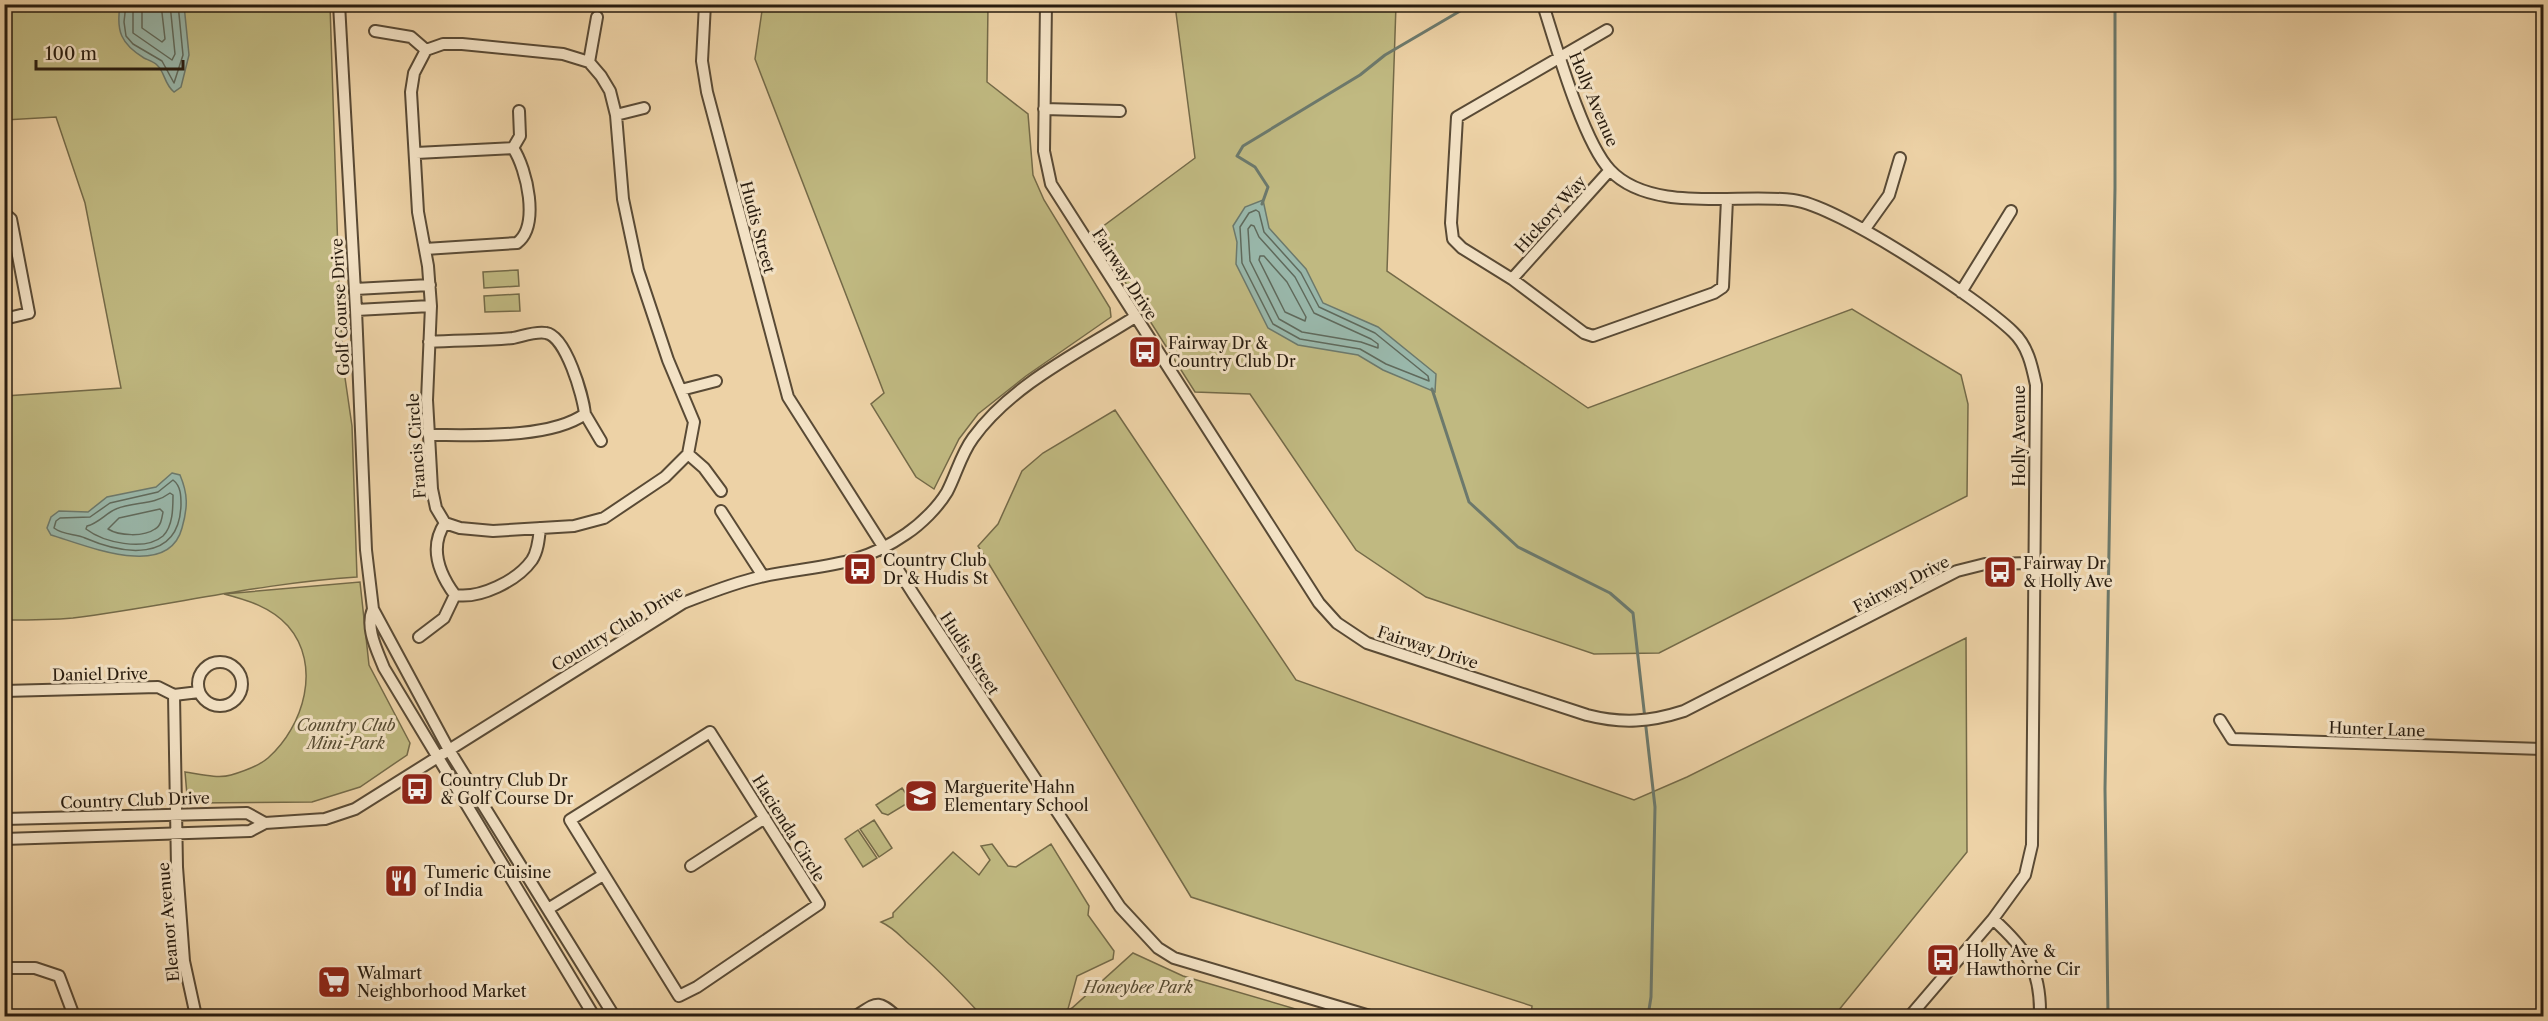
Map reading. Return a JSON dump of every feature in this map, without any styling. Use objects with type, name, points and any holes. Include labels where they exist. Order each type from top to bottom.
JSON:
[{"type":"street","name":"Golf Course Drive","points":[[339,4],[355,289],[366,550],[373,609],[449,750],[614,1017]]},
{"type":"street","name":"Hudis Street","points":[[705,4],[702,61],[707,92],[788,397],[883,547],[1120,907],[1151,941],[1174,958],[1191,966],[1363,1016]]},
{"type":"street","name":"Fairway Drive","points":[[1046,4],[1044,152],[1051,184],[1319,603],[1337,622],[1367,643],[1587,715],[1611,721],[1636,722],[1659,719],[1684,711],[1957,571],[1985,564],[2034,563]]},
{"type":"street","name":"Holly Avenue","points":[[1545,11],[1589,134],[1610,170],[1641,191],[1665,197],[1794,200],[1819,207],[1864,231],[1961,292],[2014,333],[2025,347],[2032,366],[2036,385],[2032,845],[2025,875],[1993,919],[1910,1017]]},
{"type":"street","points":[[589,62],[597,17]]},
{"type":"street","points":[[1607,30],[1457,117],[1451,223],[1453,238],[1462,248],[1512,279],[1584,333],[1593,336],[1714,293],[1723,287],[1727,199]]},
{"type":"street","points":[[375,31],[411,38],[426,50],[443,44],[462,44],[563,54],[589,62],[602,76],[610,92],[616,116],[623,199],[638,270],[648,306],[694,423],[688,454],[665,477],[604,518],[574,526],[540,528],[493,531],[460,528],[445,523],[435,543],[440,571],[455,595],[469,597],[485,594],[523,569],[533,558],[540,528]]},
{"type":"street","name":"Francis Circle","points":[[426,50],[414,73],[411,92],[418,212],[430,285],[427,400],[432,489],[436,508],[445,523]]},
{"type":"street","points":[[616,116],[644,108]]},
{"type":"street","points":[[1044,109],[1120,111]]},
{"type":"street","points":[[513,148],[519,136],[519,111]]},
{"type":"street","points":[[416,153],[513,148]]},
{"type":"street","points":[[425,249],[517,243],[525,237],[531,222],[522,163],[513,148]]},
{"type":"street","points":[[1864,231],[1889,195],[1900,158]]},
{"type":"street","name":"Hickory Way","points":[[1512,279],[1610,170]]},
{"type":"street","points":[[1961,292],[2011,211]]},
{"type":"street","points":[[4,213],[10,219],[29,313],[4,319]]},
{"type":"street","points":[[355,289],[430,285]]},
{"type":"street","points":[[356,310],[431,306]]},
{"type":"street","name":"Country Club Drive","points":[[4,819],[177,824],[250,831],[265,823],[325,819],[355,809],[683,603],[733,584],[763,576],[844,564],[906,534],[946,494],[972,439],[1025,387],[1135,317]]},
{"type":"street","points":[[429,342],[512,338],[546,333],[558,339],[583,400],[585,414],[601,441]]},
{"type":"street","points":[[681,390],[716,381]]},
{"type":"street","points":[[430,435],[512,433],[551,428],[572,423],[585,414]]},
{"type":"street","points":[[688,454],[704,468],[721,491]]},
{"type":"street","points":[[721,511],[763,576]]},
{"type":"street","points":[[419,637],[444,618],[455,595]]},
{"type":"street","name":"Golf Course Drive","points":[[373,609],[369,618],[374,643],[384,668],[436,758],[594,1017]]},
{"type":"street","points":[[227,663],[240,674],[242,691],[230,705],[214,706],[205,701],[199,692],[198,680],[209,665],[227,663]]},
{"type":"street","name":"Daniel Drive","points":[[4,691],[159,687],[174,695]]},
{"type":"street","points":[[177,824],[174,695],[199,692]]},
{"type":"street","name":"Hunter Lane","points":[[2220,720],[2232,739],[2544,749]]},
{"type":"street","name":"Hacienda Circle","points":[[710,732],[819,904],[697,987],[679,996],[603,875],[570,820],[710,732]]},
{"type":"street","name":"Country Club Drive","points":[[4,839],[177,824],[247,813],[265,823]]},
{"type":"street","points":[[691,866],[765,818]]},
{"type":"street","name":"Eleanor Avenue","points":[[177,824],[183,962],[196,1017]]},
{"type":"street","points":[[548,909],[603,875]]},
{"type":"street","points":[[1993,919],[2026,952],[2037,973],[2040,1017]]},
{"type":"street","points":[[4,968],[35,968],[59,976],[74,1017]]},
{"type":"street","points":[[856,1017],[877,1003],[882,1004],[896,1017]]},
{"type":"green space","points":[[763,4],[988,5],[987,82],[1028,114],[1033,175],[1044,200],[1110,308],[1111,317],[1026,376],[978,414],[959,439],[934,489],[916,477],[871,404],[884,393],[755,59]]},
{"type":"green space","points":[[5,5],[330,5],[339,285],[343,364],[352,426],[357,577],[250,589],[73,618],[5,620],[5,396],[121,388],[85,203],[56,117],[5,120]]},
{"type":"green space","points":[[1175,5],[1396,5],[1387,271],[1588,408],[1852,309],[1961,375],[1968,404],[1967,496],[1659,653],[1594,654],[1426,597],[1356,550],[1250,394],[1195,392],[1094,233],[1195,158]]},
{"type":"green space","points":[[518,270],[519,286],[484,288],[483,272]]},
{"type":"green space","points":[[519,294],[520,311],[485,312],[484,296]]},
{"type":"green space","points":[[1115,410],[1296,680],[1634,800],[1687,777],[1966,638],[1967,852],[1834,1016],[1531,1016],[1532,1006],[1191,897],[978,546],[998,524],[1022,471],[1043,453]]},
{"type":"green space","name":"Country Club Mini-Park","points":[[360,582],[369,665],[410,743],[407,755],[360,787],[312,802],[191,803],[187,795],[185,772],[226,776],[265,761],[281,745],[291,729],[304,695],[306,676],[304,659],[298,642],[288,626],[266,609],[224,594]]},
{"type":"green space","points":[[902,788],[911,801],[888,815],[882,813],[876,805]]},
{"type":"green space","points":[[874,820],[892,848],[879,857],[860,829]]},
{"type":"green space","points":[[858,830],[877,858],[863,867],[845,839]]},
{"type":"green space","points":[[992,844],[1008,866],[1016,867],[1051,844],[1089,906],[1088,915],[1114,951],[1113,959],[1077,976],[1068,1009],[1051,1016],[982,1016],[929,961],[893,929],[881,922],[893,917],[893,913],[953,852],[979,875],[990,860],[981,846]]},
{"type":"green space","name":"Honeybee Park","points":[[1133,953],[1183,976],[1299,1010],[1298,1016],[1056,1016],[1072,1008]]},
{"type":"water","points":[[120,5],[184,5],[189,55],[181,87],[174,92],[157,65],[136,53],[125,42],[120,30]]},
{"type":"water","points":[[1263,200],[1269,228],[1306,269],[1323,303],[1378,327],[1436,374],[1435,392],[1383,370],[1358,355],[1298,345],[1268,328],[1236,264],[1237,242],[1233,226],[1245,207]]},
{"type":"water","points":[[172,473],[180,475],[183,482],[186,495],[185,514],[182,528],[174,544],[160,553],[143,556],[104,551],[51,535],[47,528],[51,517],[59,511],[88,512],[107,497],[156,487]]},
{"type":"waterway","points":[[1262,204],[1268,187],[1255,167],[1237,156],[1243,146],[1360,75],[1385,55],[1472,4]]},
{"type":"waterway","points":[[2108,1016],[2105,789],[2115,188],[2115,4]]},
{"type":"waterway","points":[[1432,389],[1469,502],[1518,547],[1610,593],[1633,613],[1655,807],[1651,997],[1648,1016]]},
{"type":"place","name":"Fairway Dr & Country Club Dr","points":[[1145,352]]},
{"type":"place","name":"Country Club Dr & Hudis St","points":[[860,569]]},
{"type":"place","name":"Fairway Dr & Holly Ave","points":[[2000,572]]},
{"type":"place","name":"Country Club Dr & Golf Course Dr","points":[[417,789]]},
{"type":"place","name":"Marguerite Hahn Elementary School","points":[[921,796]]},
{"type":"place","name":"Tumeric Cuisine of India","points":[[401,881]]},
{"type":"place","name":"Holly Ave & Hawthorne Cir","points":[[1943,960]]},
{"type":"place","name":"Walmart Neighborhood Market","points":[[334,982]]}]
